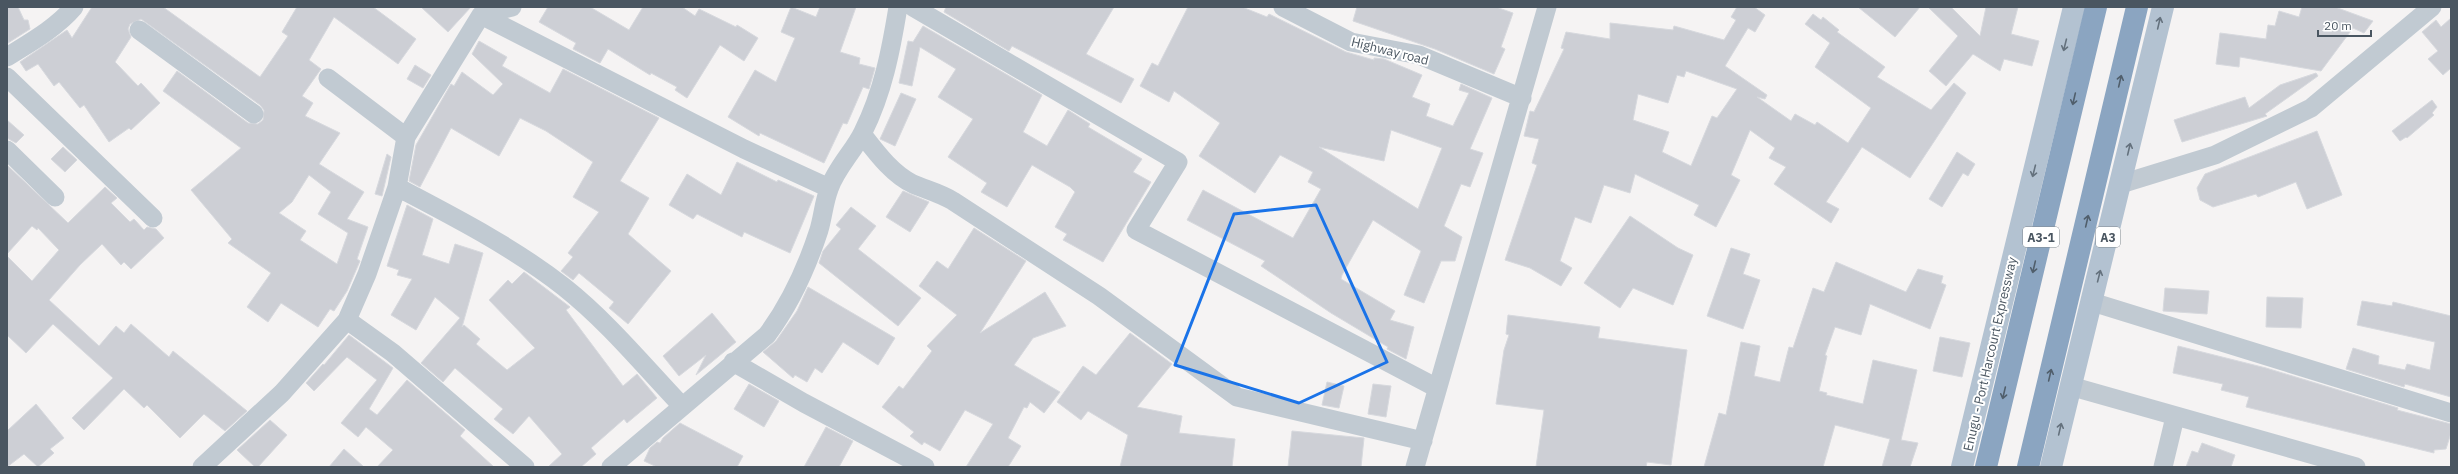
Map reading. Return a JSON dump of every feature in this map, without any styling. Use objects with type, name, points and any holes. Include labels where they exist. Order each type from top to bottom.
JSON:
[{"type":"highway","name":"Enugu - Port Harcourt Expressway","points":[[1986,467],[2096,7]]},
{"type":"highway","points":[[2028,467],[2137,7]]},
{"type":"main road","name":"Enugu - Port Harcourt Expressway","points":[[1962,467],[2074,7]]},
{"type":"main road","name":"A3","points":[[2051,467],[2163,7]]},
{"type":"street","points":[[7,57],[53,27],[74,7]]},
{"type":"street","points":[[213,464],[282,393],[347,320],[368,274],[397,187],[406,137],[481,15],[512,7]]},
{"type":"street","points":[[611,467],[766,335],[783,314],[819,230],[829,188],[862,134],[876,106],[890,54],[898,7]]},
{"type":"street","points":[[913,7],[1178,162],[1136,230],[1437,388]]},
{"type":"street","name":"Highway road","points":[[1283,7],[1351,42],[1419,55],[1522,98]]},
{"type":"street","points":[[1415,467],[1547,7]]},
{"type":"street","points":[[2121,184],[2215,156],[2311,108],[2432,7]]},
{"type":"street","points":[[481,15],[744,149],[829,188]]},
{"type":"street","points":[[140,30],[254,114]]},
{"type":"street","points":[[7,77],[153,218]]},
{"type":"street","points":[[328,78],[406,137]]},
{"type":"street","points":[[862,134],[879,155],[905,180],[939,192],[1099,296],[1236,396],[1423,441]]},
{"type":"street","points":[[7,150],[55,197]]},
{"type":"street","points":[[397,187],[488,236],[564,288],[603,323],[682,406]]},
{"type":"street","points":[[2092,302],[2451,413]]},
{"type":"street","points":[[347,320],[393,353],[525,467]]},
{"type":"street","points":[[733,362],[804,403],[925,467]]},
{"type":"street","points":[[2070,386],[2344,465]]},
{"type":"street","points":[[2163,467],[2176,417]]},
{"type":"highlighted area","points":[[1316,205],[1387,362],[1299,403],[1175,365],[1234,214]]},
{"type":"building","points":[[7,7],[18,7],[24,20],[28,20],[30,29],[8,43]]},
{"type":"building","points":[[92,7],[163,7],[260,77],[288,36],[282,32],[297,7],[373,7],[416,39],[398,64],[334,17],[309,60],[321,69],[302,96],[313,103],[305,116],[340,133],[319,164],[364,192],[347,219],[368,227],[357,259],[360,261],[347,291],[334,311],[330,309],[318,327],[281,303],[268,322],[247,307],[271,273],[228,243],[232,239],[191,190],[241,148],[163,91],[177,71],[248,123],[258,124],[263,120],[264,110],[260,105],[141,19],[130,24],[128,29],[131,37],[115,62],[138,86],[141,83],[160,103],[131,130],[129,128],[109,142],[84,105],[80,108],[59,82],[54,86],[38,64],[26,71],[20,62],[67,30],[72,38]],"holes":[[[309,175],[331,192],[318,214],[348,233],[337,264],[300,240],[306,231],[279,213],[292,202]]]},
{"type":"building","points":[[421,7],[471,7],[448,32]]},
{"type":"building","points":[[548,7],[590,7],[629,30],[643,7],[682,7],[695,16],[699,9],[736,27],[737,25],[758,38],[744,61],[720,45],[687,98],[675,90],[677,87],[651,73],[650,75],[608,49],[600,63],[573,49],[576,43],[539,22]]},
{"type":"building","points":[[791,7],[816,17],[820,7],[856,7],[840,52],[860,58],[859,64],[875,68],[869,89],[863,87],[847,124],[843,123],[824,163],[760,133],[759,136],[728,117],[755,70],[776,82],[795,38],[781,32]]},
{"type":"building","points":[[946,7],[1114,7],[1086,54],[1134,79],[1121,103],[1012,46],[1009,51],[944,12]]},
{"type":"building","points":[[1188,7],[1242,7],[1267,17],[1269,14],[1346,52],[1374,60],[1374,58],[1384,59],[1422,75],[1412,97],[1430,104],[1426,116],[1453,126],[1469,93],[1459,90],[1461,84],[1492,98],[1470,149],[1483,153],[1470,187],[1461,184],[1444,226],[1462,237],[1455,261],[1441,261],[1424,303],[1404,295],[1421,251],[1373,220],[1342,275],[1341,279],[1395,311],[1390,320],[1414,327],[1406,359],[1387,349],[1388,347],[1331,313],[1261,266],[1265,261],[1187,220],[1203,190],[1293,238],[1321,189],[1308,182],[1313,172],[1280,155],[1255,193],[1199,156],[1220,123],[1174,91],[1169,102],[1140,86],[1152,63],[1158,66]],"holes":[[[1391,130],[1442,148],[1418,209],[1319,147],[1384,161]]]},
{"type":"building","points":[[1357,7],[1496,7],[1513,13],[1501,47],[1505,49],[1494,74],[1435,49],[1353,21]]},
{"type":"building","points":[[1737,7],[1754,7],[1765,15],[1755,32],[1748,28],[1725,66],[1767,95],[1765,99],[1757,97],[1791,121],[1795,114],[1815,125],[1817,122],[1848,143],[1871,108],[1815,67],[1830,43],[1805,24],[1813,14],[1821,20],[1823,17],[1839,30],[1837,32],[1885,67],[1877,77],[1931,110],[1954,83],[1966,93],[1910,178],[1862,147],[1826,202],[1839,209],[1831,223],[1774,184],[1786,167],[1769,158],[1775,148],[1750,130],[1731,175],[1740,180],[1716,227],[1694,215],[1699,205],[1635,174],[1630,193],[1604,185],[1591,223],[1575,217],[1560,261],[1572,268],[1561,286],[1530,268],[1505,260],[1537,165],[1532,163],[1539,139],[1524,136],[1530,111],[1534,112],[1564,49],[1561,48],[1566,32],[1610,39],[1610,23],[1673,30],[1674,26],[1724,40],[1736,20],[1731,17]],"holes":[[[1686,71],[1737,89],[1717,118],[1712,116],[1691,166],[1662,152],[1669,132],[1633,120],[1638,94],[1668,103],[1677,75],[1684,77]]]},
{"type":"building","points":[[1858,7],[1920,7],[1895,37]]},
{"type":"building","points":[[1928,7],[1951,7],[1980,36],[1986,7],[2018,7],[2011,34],[2039,41],[2032,66],[2004,59],[2000,71],[1973,54],[1946,86],[1929,71],[1958,36]]},
{"type":"building","points":[[2302,7],[2335,7],[2373,21],[2364,33],[2353,28],[2321,71],[2240,57],[2239,67],[2216,64],[2220,33],[2266,39],[2268,25],[2275,26],[2279,11],[2299,17]]},
{"type":"building","points":[[2451,18],[2451,68],[2443,75],[2428,59],[2438,51],[2422,32],[2436,20],[2441,27]]},
{"type":"building","points":[[923,26],[1042,95],[1023,132],[1047,146],[1068,110],[1090,124],[1088,127],[1142,159],[1133,172],[1151,182],[1103,262],[1063,240],[1067,234],[1055,227],[1075,192],[1070,187],[1032,165],[1007,207],[981,192],[987,183],[948,157],[973,119],[938,97],[956,69],[920,47],[912,86],[899,83],[908,41],[913,42]]},
{"type":"building","points":[[479,41],[507,57],[502,66],[550,93],[563,69],[659,118],[620,181],[649,198],[628,234],[671,271],[628,324],[609,308],[614,302],[579,273],[573,280],[561,271],[573,257],[568,253],[599,212],[573,197],[593,162],[546,131],[520,118],[499,156],[451,128],[420,187],[409,181],[416,145],[451,84],[454,86],[462,72],[493,95],[503,84],[472,54]]},
{"type":"building","points":[[415,65],[431,75],[423,88],[407,79]]},
{"type":"building","points":[[2316,73],[2318,76],[2265,114],[2267,116],[2182,142],[2174,120],[2245,97],[2249,108],[2280,85]]},
{"type":"building","points":[[901,93],[916,99],[895,146],[880,139]]},
{"type":"building","points":[[2432,100],[2437,107],[2432,113],[2434,115],[2407,138],[2406,137],[2400,141],[2392,131]]},
{"type":"building","points":[[7,120],[24,135],[16,143],[7,138]]},
{"type":"building","points":[[2317,131],[2342,195],[2307,209],[2296,182],[2258,197],[2256,194],[2213,207],[2200,200],[2197,188],[2205,174]]},
{"type":"building","points":[[63,147],[77,160],[65,172],[51,159]]},
{"type":"building","points":[[1957,152],[1975,164],[1968,176],[1963,173],[1942,207],[1929,199]]},
{"type":"building","points":[[387,154],[391,157],[382,196],[375,194]]},
{"type":"building","points":[[737,162],[777,182],[778,180],[814,196],[790,253],[744,232],[742,237],[697,214],[693,219],[669,205],[687,174],[721,195]]},
{"type":"building","points":[[7,165],[68,223],[105,187],[117,198],[111,203],[130,222],[134,219],[144,230],[147,227],[156,229],[164,238],[131,269],[124,262],[121,265],[102,244],[80,265],[49,300],[99,346],[116,326],[124,333],[131,324],[169,357],[173,351],[247,411],[225,431],[204,414],[180,438],[147,405],[144,408],[124,389],[84,430],[72,418],[113,378],[53,324],[26,353],[7,335],[7,256],[32,281],[59,250],[38,228],[37,230],[32,226],[7,254]]},
{"type":"building","points":[[903,191],[929,202],[910,232],[886,217]]},
{"type":"building","points":[[407,205],[433,219],[422,255],[449,264],[455,244],[483,253],[462,327],[464,325],[480,339],[476,344],[507,370],[535,348],[489,300],[508,280],[512,284],[524,272],[570,307],[566,310],[623,386],[637,374],[657,398],[627,423],[624,419],[591,448],[596,454],[581,467],[548,467],[562,454],[529,416],[513,434],[494,419],[503,409],[455,368],[443,382],[421,363],[460,318],[435,297],[416,330],[391,315],[412,279],[397,275],[399,270],[387,266]]},
{"type":"building","points":[[851,207],[876,226],[858,249],[921,298],[898,326],[819,263],[823,251],[841,229],[836,225]]},
{"type":"building","points":[[1630,216],[1678,248],[1693,255],[1673,305],[1633,288],[1620,308],[1584,283]]},
{"type":"building","points":[[974,228],[1026,261],[980,333],[1045,292],[1066,326],[1033,338],[1014,365],[1060,392],[1044,413],[1030,402],[1027,408],[1024,407],[1008,438],[1021,446],[1008,467],[966,467],[993,424],[965,410],[940,451],[924,442],[922,445],[910,436],[914,432],[882,407],[899,386],[903,389],[932,351],[927,346],[957,315],[919,286],[937,261],[948,269]]},
{"type":"building","points":[[1731,248],[1750,254],[1743,274],[1760,280],[1743,329],[1707,316]]},
{"type":"building","points":[[1836,262],[1906,292],[1918,269],[1943,276],[1941,283],[1946,285],[1930,329],[1870,304],[1861,335],[1835,327],[1825,355],[1827,356],[1819,391],[1827,393],[1826,395],[1863,404],[1873,360],[1917,370],[1901,440],[1918,443],[1910,467],[1882,467],[1890,439],[1835,425],[1823,467],[1704,467],[1719,413],[1726,415],[1741,342],[1760,346],[1754,376],[1780,382],[1789,347],[1793,348],[1813,288],[1824,292]]},
{"type":"building","points":[[808,287],[895,338],[878,365],[843,342],[822,373],[815,368],[807,382],[795,375],[793,378],[763,352],[776,341],[797,311]]},
{"type":"building","points":[[2165,288],[2209,291],[2207,314],[2163,311]]},
{"type":"building","points":[[2267,297],[2303,298],[2301,328],[2266,327]]},
{"type":"building","points":[[2362,301],[2392,306],[2393,302],[2451,316],[2451,397],[2405,384],[2404,387],[2346,369],[2353,348],[2379,356],[2378,364],[2405,370],[2407,364],[2430,370],[2435,342],[2357,325]]},
{"type":"building","points":[[712,313],[736,342],[696,375],[706,355],[679,376],[663,356]]},
{"type":"building","points":[[1508,315],[1600,327],[1598,338],[1687,350],[1671,465],[1647,462],[1646,467],[1536,467],[1544,410],[1496,404],[1504,350],[1509,335],[1506,334]]},
{"type":"building","points":[[1130,333],[1172,364],[1137,407],[1182,416],[1179,433],[1235,439],[1232,467],[1120,467],[1128,435],[1088,411],[1081,420],[1057,402],[1083,366],[1096,375]]},
{"type":"building","points":[[349,335],[393,368],[369,409],[377,415],[407,380],[465,430],[460,436],[494,467],[377,467],[393,450],[366,427],[358,437],[341,423],[377,380],[347,357],[314,391],[306,383],[323,364],[324,365]]},
{"type":"building","points":[[1940,337],[1970,343],[1962,377],[1933,371]]},
{"type":"building","points":[[2178,346],[2266,368],[2398,408],[2397,410],[2451,424],[2451,433],[2446,449],[2434,450],[2434,453],[2246,407],[2249,397],[2221,390],[2223,384],[2173,373]]},
{"type":"building","points":[[1327,382],[1344,386],[1339,408],[1322,405]]},
{"type":"building","points":[[749,384],[779,401],[764,427],[734,409]]},
{"type":"building","points":[[1373,384],[1391,386],[1386,417],[1368,414]]},
{"type":"building","points":[[36,404],[64,438],[50,449],[54,453],[38,467],[24,454],[7,467],[7,431]]},
{"type":"building","points":[[270,420],[287,435],[258,467],[255,467],[237,450]]},
{"type":"building","points":[[680,423],[743,456],[737,467],[657,467],[644,461],[650,448],[657,442],[660,443],[663,438]]},
{"type":"building","points":[[826,427],[853,441],[839,467],[804,467]]},
{"type":"building","points":[[1292,431],[1364,438],[1361,467],[1288,467]]},
{"type":"building","points":[[2202,443],[2235,455],[2231,467],[2186,467],[2192,451],[2198,453]]},
{"type":"building","points":[[344,449],[364,467],[329,467]]}]
